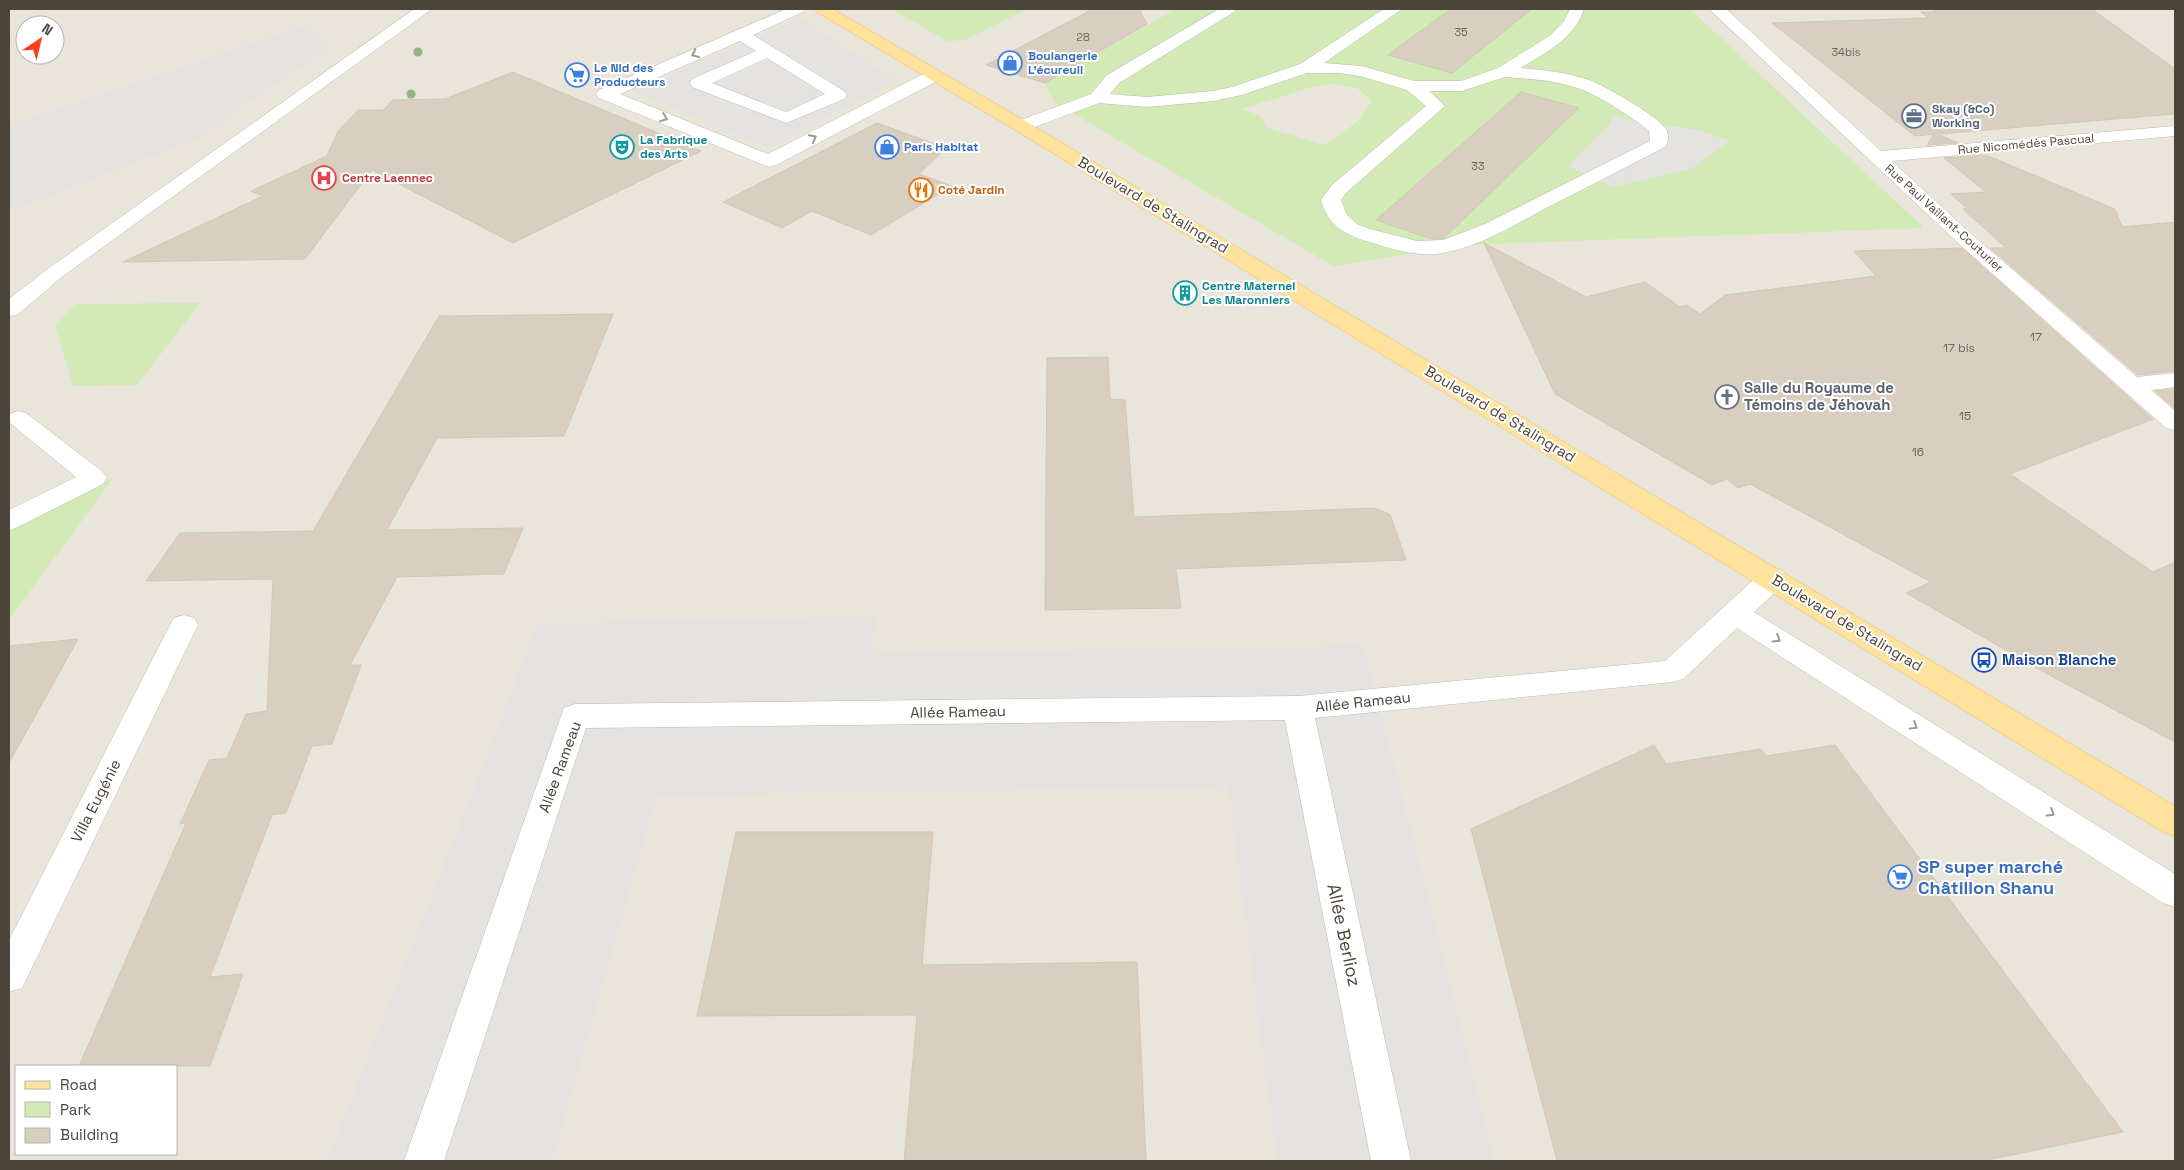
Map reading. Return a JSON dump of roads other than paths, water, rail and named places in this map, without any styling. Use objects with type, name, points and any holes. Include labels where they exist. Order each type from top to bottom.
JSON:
[{"type":"main road","name":"Boulevard de Stalingrad","points":[[822,9],[1021,126],[2175,822]]},
{"type":"street","points":[[9,310],[56,272],[424,9]]},
{"type":"street","points":[[798,9],[605,94],[769,161],[934,76]]},
{"type":"street","points":[[1097,98],[1113,80],[1229,9]]},
{"type":"street","points":[[1021,126],[1097,98],[1146,102],[1213,96],[1236,90],[1306,68],[1394,9]]},
{"type":"street","points":[[1306,68],[1339,68],[1362,71],[1414,86],[1462,86],[1560,51],[1570,23],[1578,9]]},
{"type":"street","name":"Rue Paul Vaillant-Couturier","points":[[1717,9],[1963,237],[2175,423]]},
{"type":"street","points":[[740,35],[768,51],[838,95],[786,118],[698,84],[768,51]]},
{"type":"street","points":[[1560,51],[1584,84]]},
{"type":"street","points":[[1462,86],[1339,188],[1331,200],[1333,212],[1342,224],[1366,235],[1395,243],[1425,248],[1445,246],[1499,225],[1659,143],[1658,130],[1645,118],[1584,84],[1543,75],[1504,72]]},
{"type":"street","points":[[1414,86],[1436,106]]},
{"type":"street","name":"Rue Nicomédès Pascual","points":[[1877,157],[2175,131]]},
{"type":"street","points":[[2132,386],[2175,380]]},
{"type":"street","points":[[9,521],[94,478],[12,414]]},
{"type":"street","name":"Allée Rameau","points":[[424,1161],[575,716],[1298,708],[1674,671],[1773,578]]},
{"type":"street","points":[[1735,613],[2175,892]]},
{"type":"street","name":"Villa Eugénie","points":[[9,976],[184,626]]},
{"type":"street","name":"Allée Berlioz","points":[[1298,708],[1391,1161]]},
{"type":"place","name":"Boulangerie L'écureuil","points":[[1010,63]]},
{"type":"place","name":"Le Nid des Producteurs","points":[[577,75]]},
{"type":"place","name":"Skay (&Co) Working","points":[[1914,116]]},
{"type":"place","name":"La Fabrique des Arts","points":[[622,147]]},
{"type":"place","name":"Paris Habitat","points":[[887,147]]},
{"type":"place","name":"Centre Laennec","points":[[324,178]]},
{"type":"place","name":"Coté Jardin","points":[[921,190]]},
{"type":"place","name":"Centre Maternel Les Maronniers","points":[[1185,293]]},
{"type":"place","name":"Salle du Royaume de Témoins de Jéhovah","points":[[1727,397]]},
{"type":"place","name":"Maison Blanche","points":[[1984,660]]},
{"type":"place","name":"SP super marché Châtillon Shanu","points":[[1900,877]]}]
